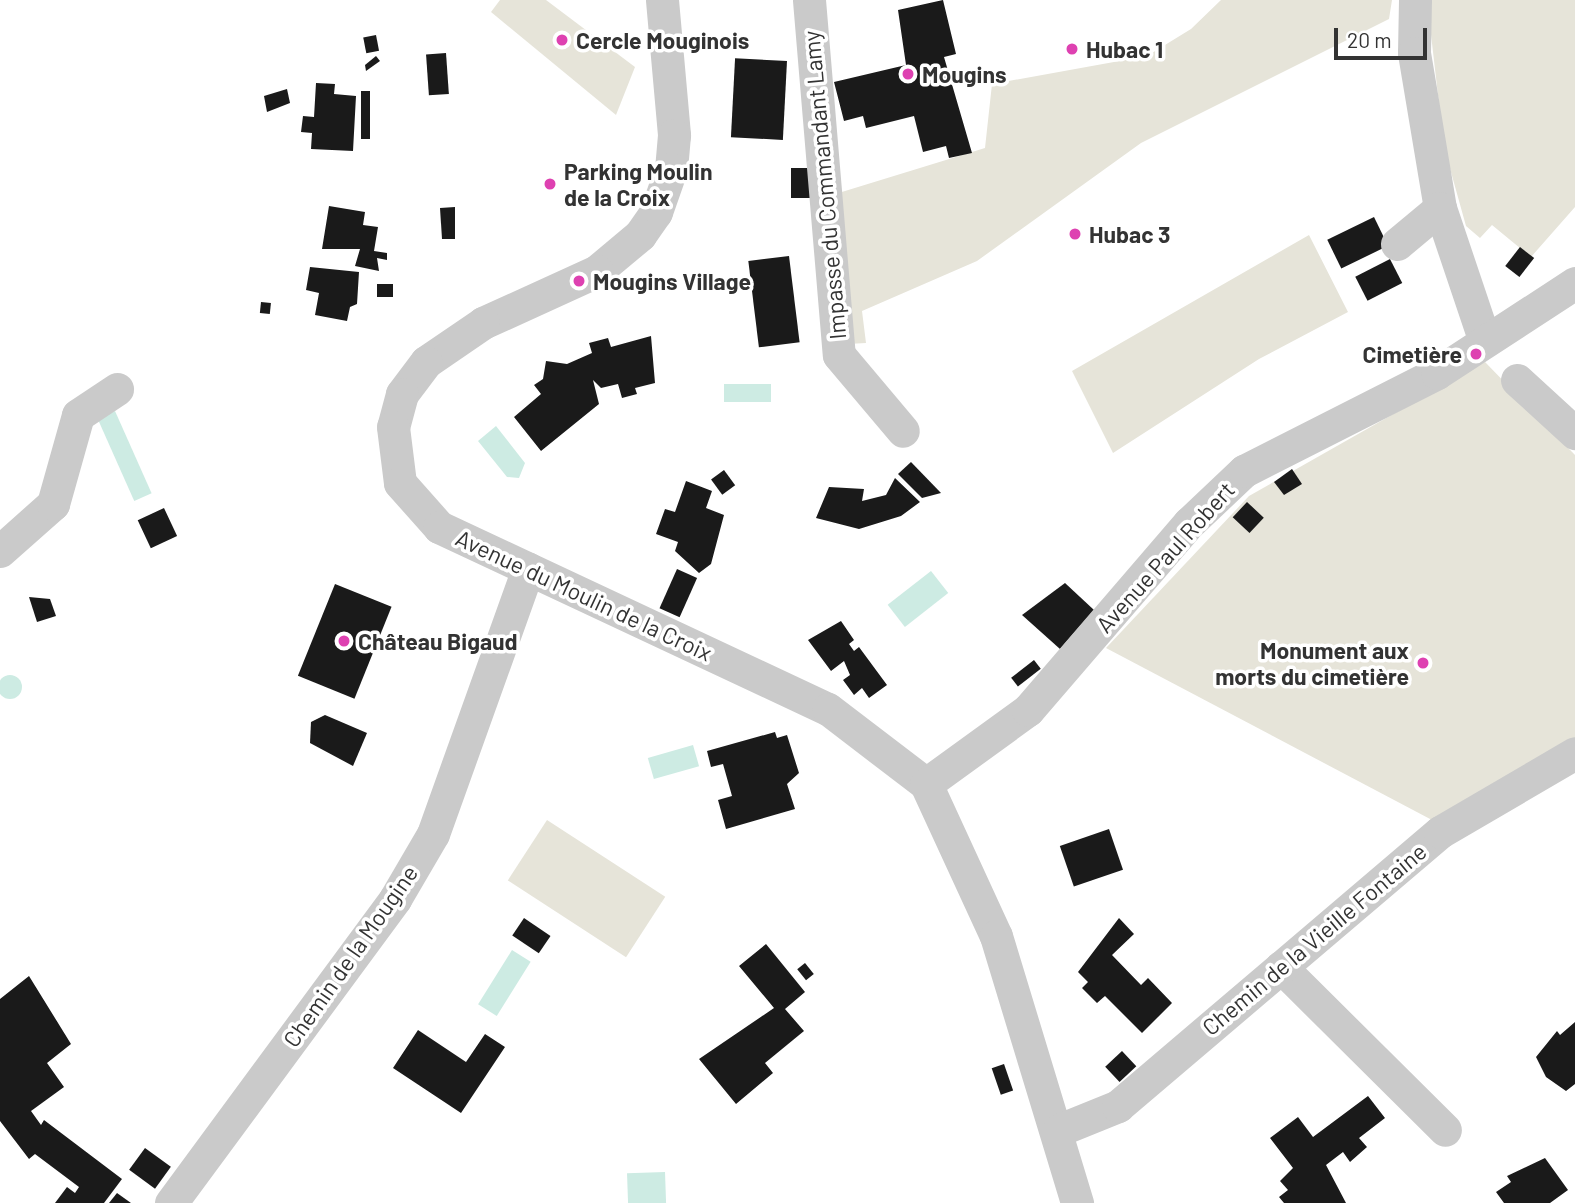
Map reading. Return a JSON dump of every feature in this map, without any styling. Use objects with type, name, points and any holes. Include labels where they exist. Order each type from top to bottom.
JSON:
[{"type":"street","name":"Impasse du Commandant Lamy","points":[[809,0],[839,355],[903,431]]},
{"type":"street","points":[[1415,0],[1414,53],[1440,208],[1484,339]]},
{"type":"street","name":"Avenue du Moulin de la Croix","points":[[672,2],[674,135],[671,169],[656,212],[640,235],[597,271],[483,323],[426,362],[402,394],[393,427],[392,458],[415,505],[439,527],[828,709],[926,784],[996,936],[1059,1130],[1077,1203]]},
{"type":"street","points":[[1397,244],[1440,208]]},
{"type":"street","name":"Avenue Paul Robert","points":[[926,784],[1028,710],[1220,490],[1270,454],[1368,410],[1575,283]]},
{"type":"street","points":[[1517,380],[1575,433]]},
{"type":"street","points":[[0,551],[53,503],[78,415],[117,389]]},
{"type":"street","name":"Chemin de la Mougine","points":[[171,1203],[395,899],[433,834],[528,568]]},
{"type":"street","name":"Chemin de la Vieille Fontaine","points":[[1059,1130],[1118,1106],[1440,832],[1575,753]]},
{"type":"street","points":[[1281,967],[1445,1130]]},
{"type":"shaded area","name":"Cercle Mouginois","points":[[500,0],[546,0],[635,67],[616,115],[491,12]]},
{"type":"shaded area","points":[[1221,0],[1392,0],[1389,19],[1141,143],[977,261],[862,311],[866,343],[848,344],[832,195],[985,148],[992,84],[1147,56],[1191,29]]},
{"type":"shaded area","points":[[1427,0],[1575,0],[1575,207],[1531,257],[1492,225],[1480,238],[1466,226],[1444,147]]},
{"type":"shaded area","points":[[1309,235],[1348,312],[1259,359],[1113,453],[1072,371]]},
{"type":"shaded area","points":[[1485,362],[1575,455],[1575,738],[1432,820],[1106,648],[1249,496]]},
{"type":"shaded area","points":[[724,384],[771,384],[771,402],[724,402]]},
{"type":"shaded area","points":[[115,411],[152,493],[134,501],[98,419]]},
{"type":"shaded area","points":[[496,426],[525,463],[519,478],[507,477],[478,441]]},
{"type":"shaded area","points":[[931,571],[948,593],[905,627],[888,605]]},
{"type":"shaded area","points":[[10,675],[19,678],[22,687],[19,696],[10,699],[1,696],[-2,687],[1,678]]},
{"type":"shaded area","points":[[693,745],[699,766],[654,779],[648,758]]},
{"type":"shaded area","points":[[547,820],[665,897],[626,957],[508,880]]},
{"type":"shaded area","points":[[512,950],[531,962],[497,1016],[478,1004]]},
{"type":"shaded area","points":[[665,1172],[666,1203],[628,1203],[627,1173]]},
{"type":"building","name":"Mougins","points":[[943,0],[956,54],[944,57],[972,153],[949,158],[946,146],[923,152],[914,116],[866,128],[863,116],[844,121],[834,82],[906,65],[898,10]]},
{"type":"building","points":[[376,35],[379,51],[366,53],[363,37]]},
{"type":"building","points":[[446,53],[449,94],[429,95],[426,54]]},
{"type":"building","points":[[376,56],[380,61],[366,71],[365,65]]},
{"type":"building","points":[[735,58],[787,61],[783,140],[731,137]]},
{"type":"building","points":[[316,83],[335,84],[334,94],[356,96],[353,151],[311,149],[312,133],[301,132],[303,116],[314,117]]},
{"type":"building","points":[[287,89],[290,103],[267,112],[264,96]]},
{"type":"building","points":[[361,91],[370,91],[370,139],[361,139]]},
{"type":"building","points":[[791,168],[813,168],[813,198],[791,198]]},
{"type":"building","points":[[329,206],[365,212],[363,225],[378,227],[374,251],[387,253],[387,260],[377,258],[379,271],[355,266],[360,249],[322,249]]},
{"type":"building","points":[[455,207],[455,239],[442,239],[440,208]]},
{"type":"building","points":[[1374,217],[1388,246],[1341,269],[1327,240]]},
{"type":"building","points":[[1520,247],[1534,258],[1519,277],[1505,266]]},
{"type":"building","points":[[789,256],[800,342],[759,347],[748,261]]},
{"type":"building","points":[[1390,259],[1402,283],[1368,301],[1355,277]]},
{"type":"building","points":[[310,267],[359,272],[357,304],[350,307],[347,321],[315,315],[319,293],[306,290]]},
{"type":"building","points":[[377,284],[393,284],[393,297],[377,297]]},
{"type":"building","points":[[261,302],[271,303],[270,314],[260,313]]},
{"type":"building","points":[[651,336],[655,383],[635,388],[637,394],[622,398],[618,384],[601,388],[593,380],[599,404],[541,451],[514,417],[541,394],[534,385],[543,379],[546,361],[567,364],[592,353],[589,343],[608,338],[611,347]]},
{"type":"building","points":[[911,462],[941,493],[922,498],[898,474]]},
{"type":"building","points":[[1292,469],[1302,484],[1284,495],[1274,482]]},
{"type":"building","points":[[724,470],[735,485],[722,495],[711,479]]},
{"type":"building","points":[[895,478],[920,502],[901,516],[859,529],[816,518],[829,487],[864,489],[862,501],[886,495]]},
{"type":"building","points":[[686,481],[712,491],[706,508],[724,515],[711,564],[699,573],[675,551],[678,542],[656,534],[665,509],[675,512]]},
{"type":"building","points":[[1247,502],[1264,518],[1249,533],[1233,517]]},
{"type":"building","points":[[164,508],[177,536],[151,548],[138,520]]},
{"type":"building","points":[[677,569],[697,578],[680,617],[660,608]]},
{"type":"building","points":[[1065,583],[1094,610],[1060,649],[1022,615]]},
{"type":"building","name":"Château Bigaud","points":[[335,584],[392,607],[354,699],[298,676]]},
{"type":"building","points":[[29,597],[50,599],[56,616],[37,622]]},
{"type":"building","points":[[841,621],[854,640],[849,644],[854,651],[859,647],[887,685],[869,698],[862,688],[854,695],[843,680],[850,675],[844,661],[831,671],[808,640]]},
{"type":"building","points":[[1034,660],[1041,669],[1018,687],[1011,678]]},
{"type":"building","points":[[325,715],[367,733],[353,766],[310,743],[311,722]]},
{"type":"building","points":[[775,732],[777,738],[787,735],[799,773],[787,784],[795,809],[726,829],[718,800],[732,796],[723,764],[711,767],[707,751]]},
{"type":"building","points":[[1109,829],[1123,870],[1074,887],[1060,846]]},
{"type":"building","points":[[524,918],[551,936],[539,953],[512,935]]},
{"type":"building","points":[[1119,918],[1134,934],[1112,955],[1141,985],[1148,978],[1172,1003],[1142,1033],[1105,996],[1097,1003],[1082,988],[1088,982],[1078,972]]},
{"type":"building","points":[[766,944],[805,992],[785,1009],[804,1031],[765,1063],[773,1073],[736,1104],[699,1059],[774,1008],[739,966]]},
{"type":"building","points":[[805,963],[814,974],[806,980],[797,969]]},
{"type":"building","points":[[29,976],[71,1044],[47,1063],[64,1087],[31,1111],[41,1125],[44,1120],[122,1179],[104,1203],[55,1203],[67,1187],[75,1193],[79,1187],[35,1154],[29,1159],[0,1121],[0,999]]},
{"type":"building","points":[[1575,1022],[1575,1084],[1566,1091],[1546,1077],[1536,1057],[1557,1031],[1560,1035]]},
{"type":"building","points":[[418,1030],[466,1062],[485,1034],[505,1047],[461,1113],[393,1068]]},
{"type":"building","points":[[1122,1051],[1136,1066],[1120,1082],[1105,1067]]},
{"type":"building","points":[[1004,1064],[1013,1090],[1001,1095],[992,1068]]},
{"type":"building","points":[[1368,1096],[1385,1118],[1359,1138],[1367,1147],[1350,1162],[1343,1152],[1326,1165],[1346,1203],[1284,1203],[1279,1197],[1288,1190],[1280,1181],[1293,1168],[1270,1138],[1298,1117],[1313,1137]]},
{"type":"building","points":[[145,1148],[171,1167],[155,1189],[129,1170]]},
{"type":"building","points":[[1545,1158],[1568,1190],[1550,1203],[1504,1203],[1496,1192],[1511,1182],[1507,1176]]},
{"type":"building","points":[[117,1193],[131,1203],[109,1203]]},
{"type":"place","name":"Cercle Mouginois","points":[[562,40]]},
{"type":"place","name":"Hubac 1","points":[[1072,49]]},
{"type":"place","name":"Mougins","points":[[908,74]]},
{"type":"place","name":"Parking Moulin de la Croix","points":[[550,184]]},
{"type":"place","name":"Hubac 3","points":[[1075,234]]},
{"type":"place","name":"Mougins Village","points":[[579,281]]},
{"type":"place","name":"Cimetière","points":[[1476,354]]},
{"type":"place","name":"Château Bigaud","points":[[344,641]]},
{"type":"place","name":"Monument aux morts du cimetière","points":[[1423,663]]}]
